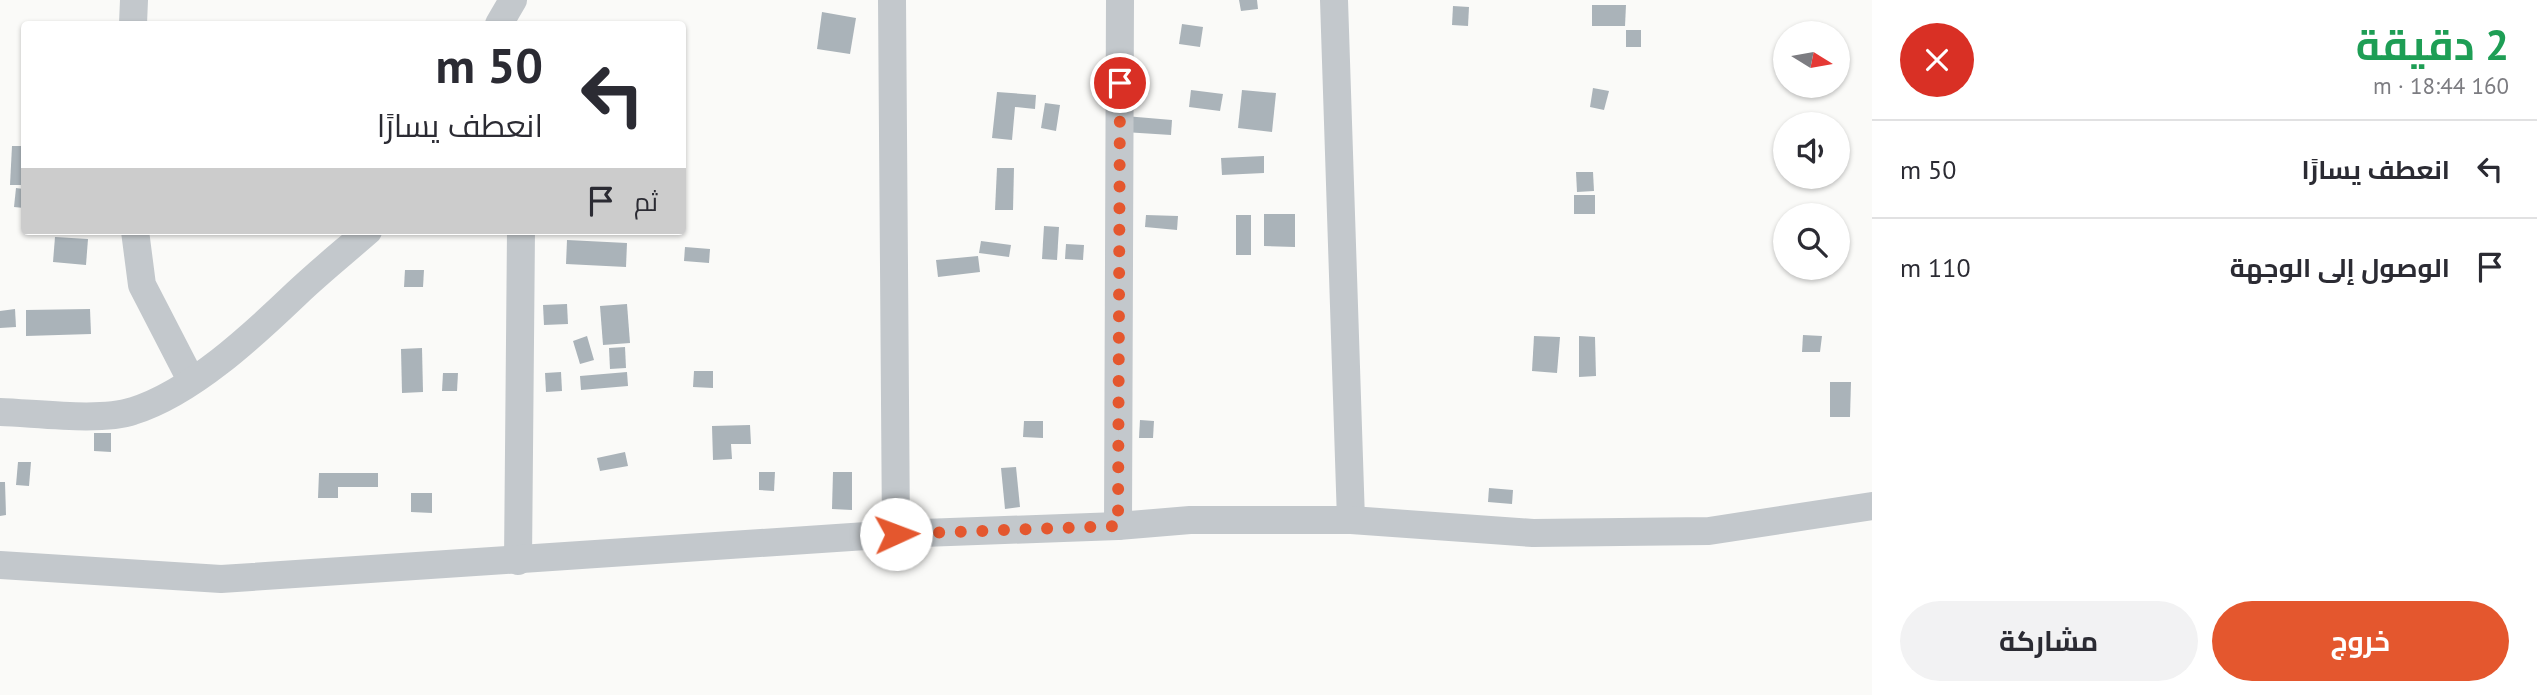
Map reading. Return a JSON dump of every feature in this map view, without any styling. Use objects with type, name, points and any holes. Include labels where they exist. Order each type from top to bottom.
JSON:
[{"type":"street","points":[[133,21],[134,0]]},
{"type":"street","points":[[501,21],[513,0]]},
{"type":"street","points":[[522,21],[523,0]]},
{"type":"street","points":[[892,0],[896,534]]},
{"type":"street","points":[[1118,526],[1120,0]]},
{"type":"street","points":[[1334,0],[1351,520]]},
{"type":"street","points":[[136,235],[142,285],[191,380]]},
{"type":"street","points":[[0,412],[110,416],[133,411],[172,393],[260,330],[297,293],[363,235]]},
{"type":"street","points":[[518,561],[521,235]]},
{"type":"street","points":[[0,565],[221,579],[896,534],[1118,526],[1190,520],[1351,520],[1533,533],[1709,531],[1872,506]]},
{"type":"building","points":[[1239,0],[1257,0],[1258,9],[1241,11]]},
{"type":"building","points":[[1592,5],[1626,5],[1625,26],[1592,26]]},
{"type":"building","points":[[1453,6],[1469,7],[1468,26],[1452,25]]},
{"type":"building","points":[[822,12],[856,18],[850,54],[817,49]]},
{"type":"building","points":[[1182,24],[1203,27],[1200,47],[1179,44]]},
{"type":"building","points":[[1626,30],[1641,30],[1641,47],[1626,47]]},
{"type":"building","points":[[1593,88],[1609,91],[1604,110],[1590,107]]},
{"type":"building","points":[[1191,90],[1223,94],[1220,111],[1189,107]]},
{"type":"building","points":[[1242,90],[1276,93],[1272,132],[1238,128]]},
{"type":"building","points":[[997,92],[1036,95],[1035,109],[1015,107],[1012,140],[992,138]]},
{"type":"building","points":[[1045,103],[1060,105],[1056,131],[1041,128]]},
{"type":"building","points":[[1125,116],[1172,120],[1171,135],[1124,132]]},
{"type":"building","points":[[12,146],[21,146],[21,185],[10,185]]},
{"type":"building","points":[[1264,156],[1264,173],[1222,175],[1221,158]]},
{"type":"building","points":[[997,168],[1014,168],[1013,210],[995,210]]},
{"type":"building","points":[[1576,172],[1593,172],[1594,191],[1577,192]]},
{"type":"building","points":[[16,188],[21,189],[21,208],[14,207]]},
{"type":"building","points":[[1574,195],[1595,195],[1595,214],[1574,214]]},
{"type":"building","points":[[1264,214],[1295,214],[1295,247],[1264,246]]},
{"type":"building","points":[[1146,215],[1178,216],[1177,230],[1145,227]]},
{"type":"building","points":[[1236,215],[1251,215],[1251,255],[1236,255]]},
{"type":"building","points":[[1044,226],[1059,227],[1057,260],[1042,259]]},
{"type":"building","points":[[55,237],[88,239],[86,265],[53,262]]},
{"type":"building","points":[[567,240],[627,243],[626,267],[566,264]]},
{"type":"building","points":[[981,241],[1011,245],[1009,257],[979,253]]},
{"type":"building","points":[[1066,244],[1084,245],[1083,260],[1065,259]]},
{"type":"building","points":[[685,247],[710,249],[709,263],[684,261]]},
{"type":"building","points":[[978,256],[980,272],[938,277],[936,260]]},
{"type":"building","points":[[405,270],[424,270],[423,287],[404,287]]},
{"type":"building","points":[[567,304],[568,324],[544,325],[543,305]]},
{"type":"building","points":[[627,304],[630,343],[603,345],[600,306]]},
{"type":"building","points":[[15,309],[16,327],[0,328],[0,311]]},
{"type":"building","points":[[90,309],[91,334],[26,336],[26,310]]},
{"type":"building","points":[[1803,335],[1822,336],[1820,352],[1802,352]]},
{"type":"building","points":[[587,336],[594,360],[580,364],[573,341]]},
{"type":"building","points":[[1534,336],[1560,337],[1557,373],[1532,371]]},
{"type":"building","points":[[1579,336],[1595,337],[1596,376],[1579,377]]},
{"type":"building","points":[[625,347],[626,368],[610,369],[609,348]]},
{"type":"building","points":[[422,348],[423,392],[402,393],[401,349]]},
{"type":"building","points":[[694,371],[713,371],[713,388],[693,387]]},
{"type":"building","points":[[561,372],[562,391],[546,392],[545,373]]},
{"type":"building","points":[[627,372],[628,386],[581,390],[580,376]]},
{"type":"building","points":[[443,373],[458,373],[457,391],[442,391]]},
{"type":"building","points":[[1830,382],[1851,382],[1850,417],[1830,417]]},
{"type":"building","points":[[1140,420],[1154,421],[1153,438],[1139,438]]},
{"type":"building","points":[[1024,421],[1043,421],[1043,438],[1023,437]]},
{"type":"building","points":[[750,425],[751,444],[731,444],[732,459],[713,460],[712,426]]},
{"type":"building","points":[[94,433],[111,433],[111,452],[94,451]]},
{"type":"building","points":[[625,452],[628,466],[600,471],[597,458]]},
{"type":"building","points":[[18,462],[31,462],[29,486],[16,485]]},
{"type":"building","points":[[1016,467],[1020,507],[1005,509],[1001,468]]},
{"type":"building","points":[[759,472],[775,472],[774,491],[759,490]]},
{"type":"building","points":[[833,472],[852,472],[852,510],[832,509]]},
{"type":"building","points":[[319,473],[378,473],[378,487],[338,487],[338,498],[318,498]]},
{"type":"building","points":[[0,482],[5,482],[6,515],[0,516]]},
{"type":"building","points":[[1489,488],[1513,490],[1512,504],[1488,502]]},
{"type":"building","points":[[411,493],[432,493],[432,513],[411,512]]},
{"type":"route","points":[[896,534],[1118,526],[1120,83]]}]
